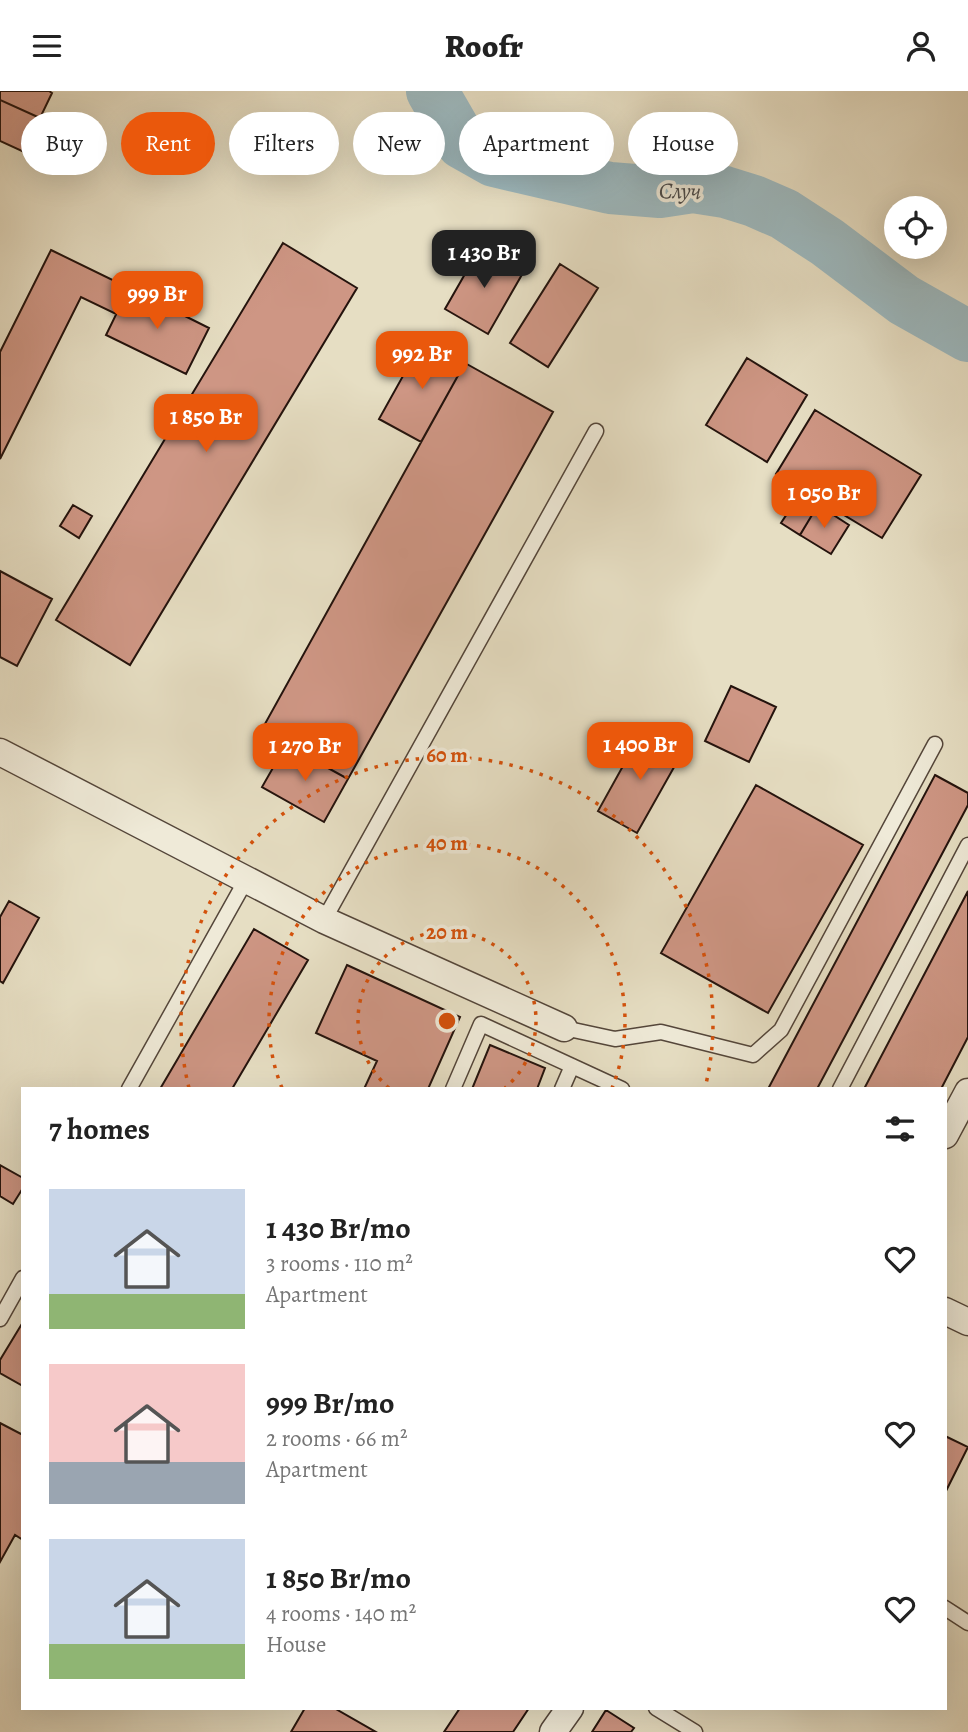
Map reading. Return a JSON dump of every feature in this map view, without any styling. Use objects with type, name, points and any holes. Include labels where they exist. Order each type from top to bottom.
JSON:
[{"type":"street","points":[[0,752],[324,920],[564,1028]]},
{"type":"street","points":[[947,1131],[968,1092]]},
{"type":"street","points":[[947,1312],[968,1322]]},
{"type":"street","points":[[553,1732],[569,1710]]},
{"type":"lane","points":[[324,920],[596,431]]},
{"type":"lane","points":[[564,1028],[615,1038],[661,1032],[753,1055],[781,1030],[935,744]]},
{"type":"lane","points":[[841,1087],[968,845]]},
{"type":"lane","points":[[130,1087],[246,880]]},
{"type":"lane","points":[[454,1087],[481,1024],[618,1087]]},
{"type":"lane","points":[[563,1087],[572,1066]]},
{"type":"lane","points":[[0,1319],[21,1282]]},
{"type":"lane","points":[[947,1609],[968,1623]]},
{"type":"lane","points":[[659,1710],[691,1731]]},
{"type":"building","points":[[0,91],[52,93],[43,112],[27,112],[0,100]]},
{"type":"building","points":[[0,100],[27,112],[21,112],[21,151],[0,141]]},
{"type":"building","points":[[283,243],[357,288],[130,665],[56,620]]},
{"type":"building","points":[[481,246],[524,271],[488,334],[445,309]]},
{"type":"building","points":[[51,250],[129,288],[116,314],[81,297],[0,459],[0,352]]},
{"type":"building","points":[[560,264],[598,288],[548,367],[510,343]]},
{"type":"building","points":[[129,288],[209,328],[186,374],[106,335]]},
{"type":"building","points":[[423,340],[465,363],[421,442],[379,419]]},
{"type":"building","points":[[747,358],[807,395],[767,462],[706,425]]},
{"type":"building","points":[[465,363],[553,412],[348,779],[261,731]]},
{"type":"building","points":[[815,410],[921,475],[882,538],[776,474]]},
{"type":"building","points":[[800,494],[818,505],[800,535],[781,523]]},
{"type":"building","points":[[73,505],[92,516],[79,538],[60,526]]},
{"type":"building","points":[[818,505],[849,525],[831,554],[800,535]]},
{"type":"building","points":[[0,571],[52,599],[17,666],[0,657]]},
{"type":"building","points":[[731,686],[776,707],[749,762],[705,741]]},
{"type":"building","points":[[643,730],[682,753],[637,833],[598,811]]},
{"type":"building","points":[[286,745],[348,779],[324,822],[262,787]]},
{"type":"building","points":[[935,775],[968,793],[968,805],[818,1087],[769,1087]]},
{"type":"building","points":[[756,785],[863,845],[768,1013],[661,953]]},
{"type":"building","points":[[968,891],[968,1037],[942,1087],[865,1087]]},
{"type":"building","points":[[9,901],[39,918],[3,983],[0,981],[0,917]]},
{"type":"building","points":[[254,929],[308,960],[233,1087],[161,1087]]},
{"type":"building","points":[[347,965],[460,1017],[429,1087],[365,1087],[377,1061],[316,1033]]},
{"type":"building","points":[[490,1045],[545,1068],[538,1087],[473,1087]]},
{"type":"building","points":[[0,1165],[21,1177],[21,1191],[13,1204],[0,1196]]},
{"type":"building","points":[[21,1325],[21,1385],[0,1373],[0,1360]]},
{"type":"building","points":[[0,1423],[21,1434],[21,1539],[15,1535],[0,1562]]},
{"type":"building","points":[[947,1437],[968,1447],[947,1489]]},
{"type":"building","points":[[304,1710],[338,1710],[376,1732],[291,1732]]},
{"type":"building","points":[[459,1710],[528,1710],[513,1732],[444,1732]]},
{"type":"building","points":[[606,1710],[634,1728],[631,1732],[592,1732]]},
{"type":"waterway","name":"Случ","points":[[432,91],[462,143],[494,161],[610,188],[660,192],[693,187],[725,192],[754,201],[784,214],[827,242],[904,300],[968,336]]}]
